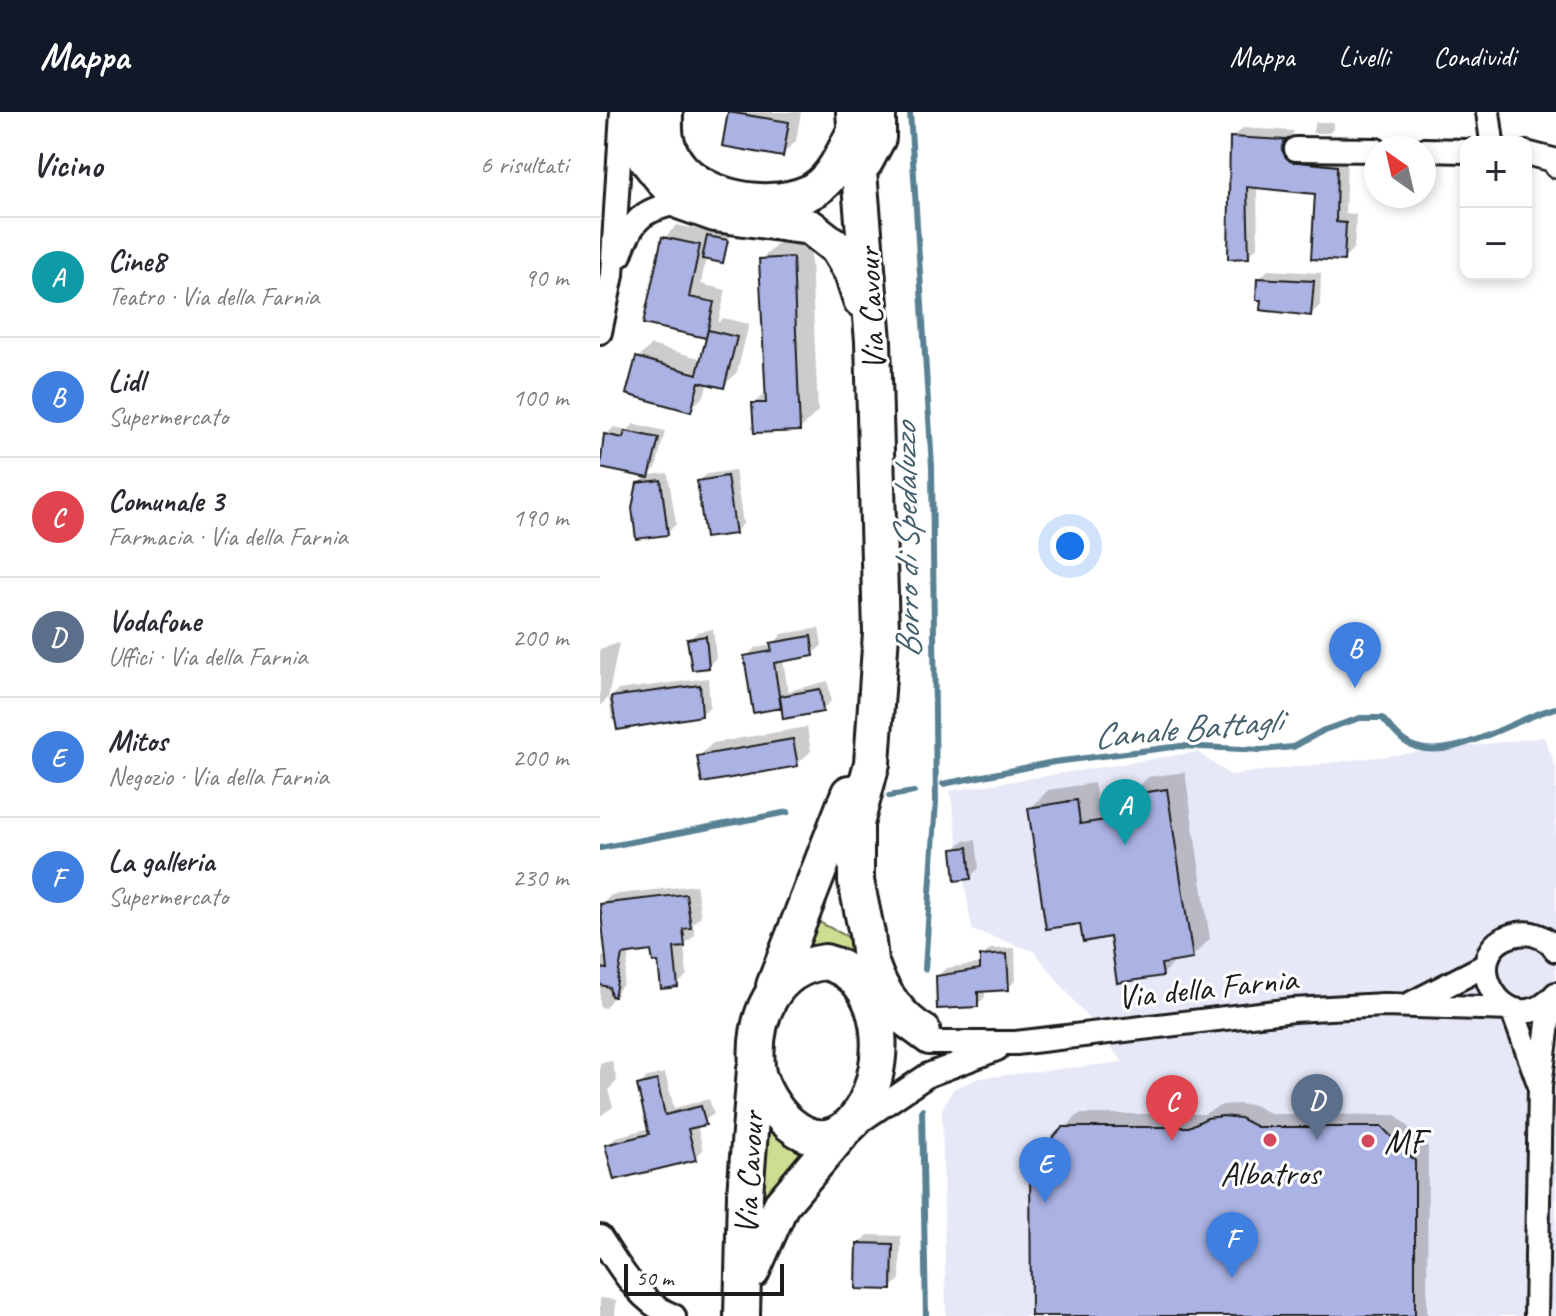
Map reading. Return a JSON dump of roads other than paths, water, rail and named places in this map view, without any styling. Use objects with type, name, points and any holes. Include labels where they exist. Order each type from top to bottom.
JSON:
[{"type":"main road","points":[[641,112],[644,156],[681,202],[715,214],[810,227],[837,248],[852,273],[873,341]]},
{"type":"main road","points":[[665,112],[667,143],[680,167],[696,182],[721,194],[749,199],[782,200],[810,192],[835,170],[862,118]]},
{"type":"main road","name":"Via Cavour","points":[[743,1305],[768,1229],[781,1205],[862,1114],[873,1076],[878,1036],[867,934],[856,881],[856,824],[872,763],[880,617],[873,341],[861,170],[878,138],[862,118]]},
{"type":"main road","name":"Via Cavour","points":[[743,1305],[745,1194],[757,1052],[769,998],[851,787],[878,689]]},
{"type":"main road","points":[[769,998],[781,980],[798,968],[825,962],[852,972],[868,989],[875,1004]]},
{"type":"main road","name":"Via Cavour","points":[[757,1052],[761,1081],[784,1119],[806,1135],[846,1130]]},
{"type":"street","points":[[600,332],[612,275],[622,112]]},
{"type":"street","points":[[1488,112],[1491,136]]},
{"type":"street","points":[[1296,149],[1364,150]]},
{"type":"street","points":[[1436,150],[1460,151]]},
{"type":"street","points":[[1532,155],[1553,160],[1556,166]]},
{"type":"street","points":[[612,275],[629,231],[647,210],[681,202]]},
{"type":"street","name":"Via della Farnia","points":[[867,934],[881,973],[893,995],[915,1021],[953,1042]]},
{"type":"street","name":"Via della Farnia","points":[[1405,1006],[1486,965],[1496,945],[1515,934],[1537,935],[1555,949]]},
{"type":"street","points":[[1486,965],[1488,987],[1494,996],[1512,1009],[1540,1086]]},
{"type":"street","points":[[1536,1316],[1540,1086],[1553,997]]},
{"type":"street","name":"Via della Farnia","points":[[875,1004],[928,1043],[1016,1043],[1293,1010],[1405,1006],[1533,1010],[1553,997]]},
{"type":"street","name":"Via della Farnia","points":[[846,1130],[928,1075],[1016,1043]]},
{"type":"street","points":[[600,1237],[629,1280],[660,1311],[674,1316]]},
{"type":"waterway","name":"Borro di Spedaluzzo","points":[[910,112],[932,467],[936,801],[925,969]]},
{"type":"waterway","name":"Canale Battagli","points":[[943,784],[1054,762],[1181,746],[1262,750],[1293,747],[1324,730],[1360,718],[1382,718],[1404,741],[1420,748],[1439,749],[1479,739],[1556,708]]},
{"type":"waterway","name":"Canale Battagli","points":[[889,796],[914,792]]},
{"type":"waterway","name":"Canale Battagli","points":[[600,848],[788,812]]},
{"type":"waterway","name":"Borro di Spedaluzzo","points":[[922,1110],[926,1316]]},
{"type":"place","name":"Lidl","points":[[1355,688]]},
{"type":"place","name":"Cine8","points":[[1125,845]]},
{"type":"place","name":"Albatros","points":[[1270,1140]]},
{"type":"place","name":"Vodafone","points":[[1317,1140]]},
{"type":"place","name":"Comunale 3","points":[[1172,1141]]},
{"type":"place","name":"MF","points":[[1368,1141]]},
{"type":"place","name":"Mitos","points":[[1045,1203]]},
{"type":"place","name":"La galleria","points":[[1232,1278]]}]
